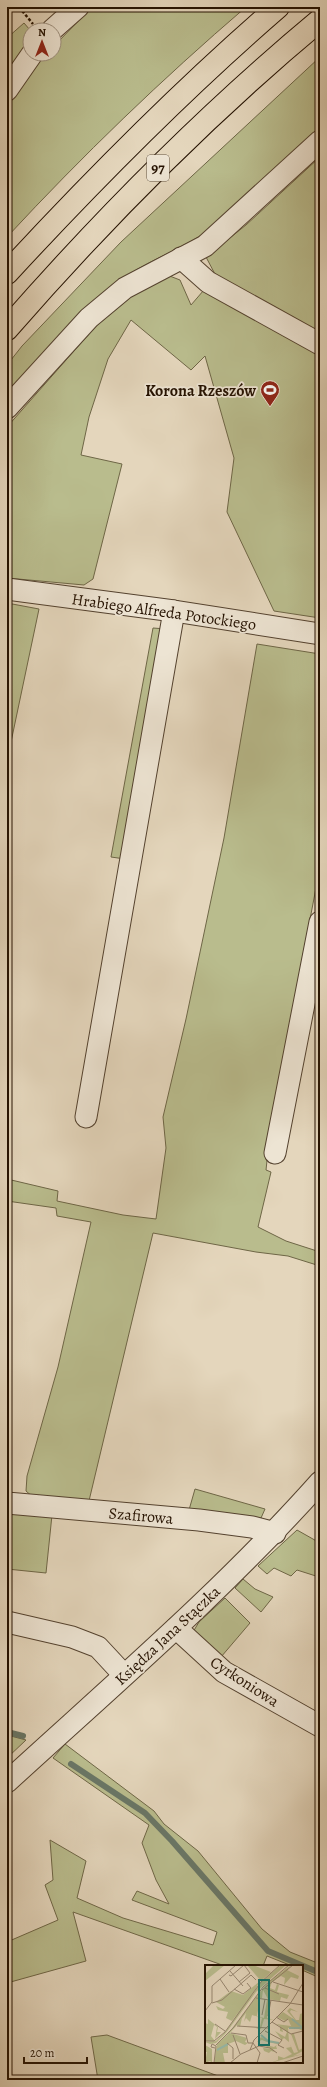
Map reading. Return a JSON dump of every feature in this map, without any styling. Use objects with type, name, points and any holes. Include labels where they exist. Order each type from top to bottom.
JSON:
[{"type":"main road","name":"97","points":[[7,273],[74,201],[168,109],[278,7]]},
{"type":"main road","name":"97","points":[[7,328],[107,218],[274,58],[320,20]]},
{"type":"street","points":[[61,22],[78,7]]},
{"type":"street","points":[[7,90],[26,62]]},
{"type":"street","points":[[7,408],[89,318],[125,288],[204,246],[320,141]]},
{"type":"street","points":[[181,258],[208,282],[320,344]]},
{"type":"street","name":"Hrabiego Alfreda Potockiego","points":[[7,589],[174,611],[320,634]]},
{"type":"street","points":[[86,1116],[174,611]]},
{"type":"street","points":[[275,1153],[320,922]]},
{"type":"street","name":"Księdza Jana Stączka","points":[[7,1782],[176,1628],[316,1494]]},
{"type":"street","name":"Szafirowa","points":[[7,1503],[199,1520],[252,1527],[275,1533]]},
{"type":"street","points":[[7,1622],[72,1637],[98,1647],[124,1675]]},
{"type":"street","name":"Cyrkoniowa","points":[[176,1628],[224,1672],[320,1726]]},
{"type":"path","points":[[19,7],[31,22]]},
{"type":"green space","points":[[92,7],[246,7],[123,119],[64,177],[7,237],[7,107],[39,62],[62,62],[62,38]]},
{"type":"green space","points":[[22,25],[22,50],[7,71],[7,38]]},
{"type":"green space","points":[[320,57],[320,130],[245,201],[219,223],[193,240],[138,269],[112,286],[7,398],[7,365],[22,346],[121,242]]},
{"type":"green space","points":[[320,157],[320,618],[274,611],[227,512],[234,458],[205,356],[191,370],[131,320],[108,359],[89,417],[81,455],[122,464],[93,579],[84,585],[7,578],[7,427],[96,326],[138,291],[167,275],[180,280],[191,305],[216,276],[206,257],[246,225]]},
{"type":"green space","points":[[7,603],[39,609],[7,761]]},
{"type":"green space","points":[[153,628],[166,629],[125,859],[111,857]]},
{"type":"green space","points":[[257,644],[320,654],[320,867],[271,1123],[266,1170],[271,1172],[258,1227],[286,1241],[320,1252],[320,1266],[288,1256],[256,1252],[153,1233],[88,1505],[34,1498],[26,1491],[27,1476],[58,1367],[91,1222],[57,1216],[56,1208],[7,1201],[7,1179],[58,1191],[57,1201],[123,1215],[156,1219],[166,1148],[163,1117],[186,1019],[224,838]]},
{"type":"green space","points":[[195,1489],[265,1509],[261,1518],[189,1510]]},
{"type":"green space","points":[[7,1512],[52,1515],[46,1573],[7,1569]]},
{"type":"green space","points":[[297,1530],[320,1543],[319,1577],[297,1570],[291,1576],[274,1568],[267,1574],[258,1566]]},
{"type":"green space","points":[[243,1579],[255,1589],[273,1597],[261,1612],[235,1588]]},
{"type":"green space","points":[[225,1598],[250,1623],[221,1657],[193,1632],[199,1622]]},
{"type":"green space","points":[[7,1735],[26,1740],[7,1758]]},
{"type":"green space","points":[[65,1744],[154,1811],[164,1824],[198,1851],[262,1929],[290,1952],[320,1964],[320,1978],[303,1970],[303,1965],[290,1965],[267,1956],[263,1965],[222,1965],[73,1912],[86,1961],[7,1983],[7,1942],[58,1920],[45,1885],[53,1880],[50,1840],[86,1861],[77,1898],[123,1918],[213,1945],[217,1932],[132,1900],[137,1891],[169,1904],[156,1880],[142,1843],[149,1825],[53,1758]]},
{"type":"green space","points":[[107,2035],[229,2080],[98,2080],[91,2037]]},
{"type":"waterway","points":[[7,1732],[23,1736]]},
{"type":"waterway","points":[[71,1764],[145,1813],[172,1841],[268,1951],[301,1965]]},
{"type":"waterway","points":[[303,1966],[320,1973]]},
{"type":"place","name":"Korona Rzeszów","points":[[270,407]]}]
